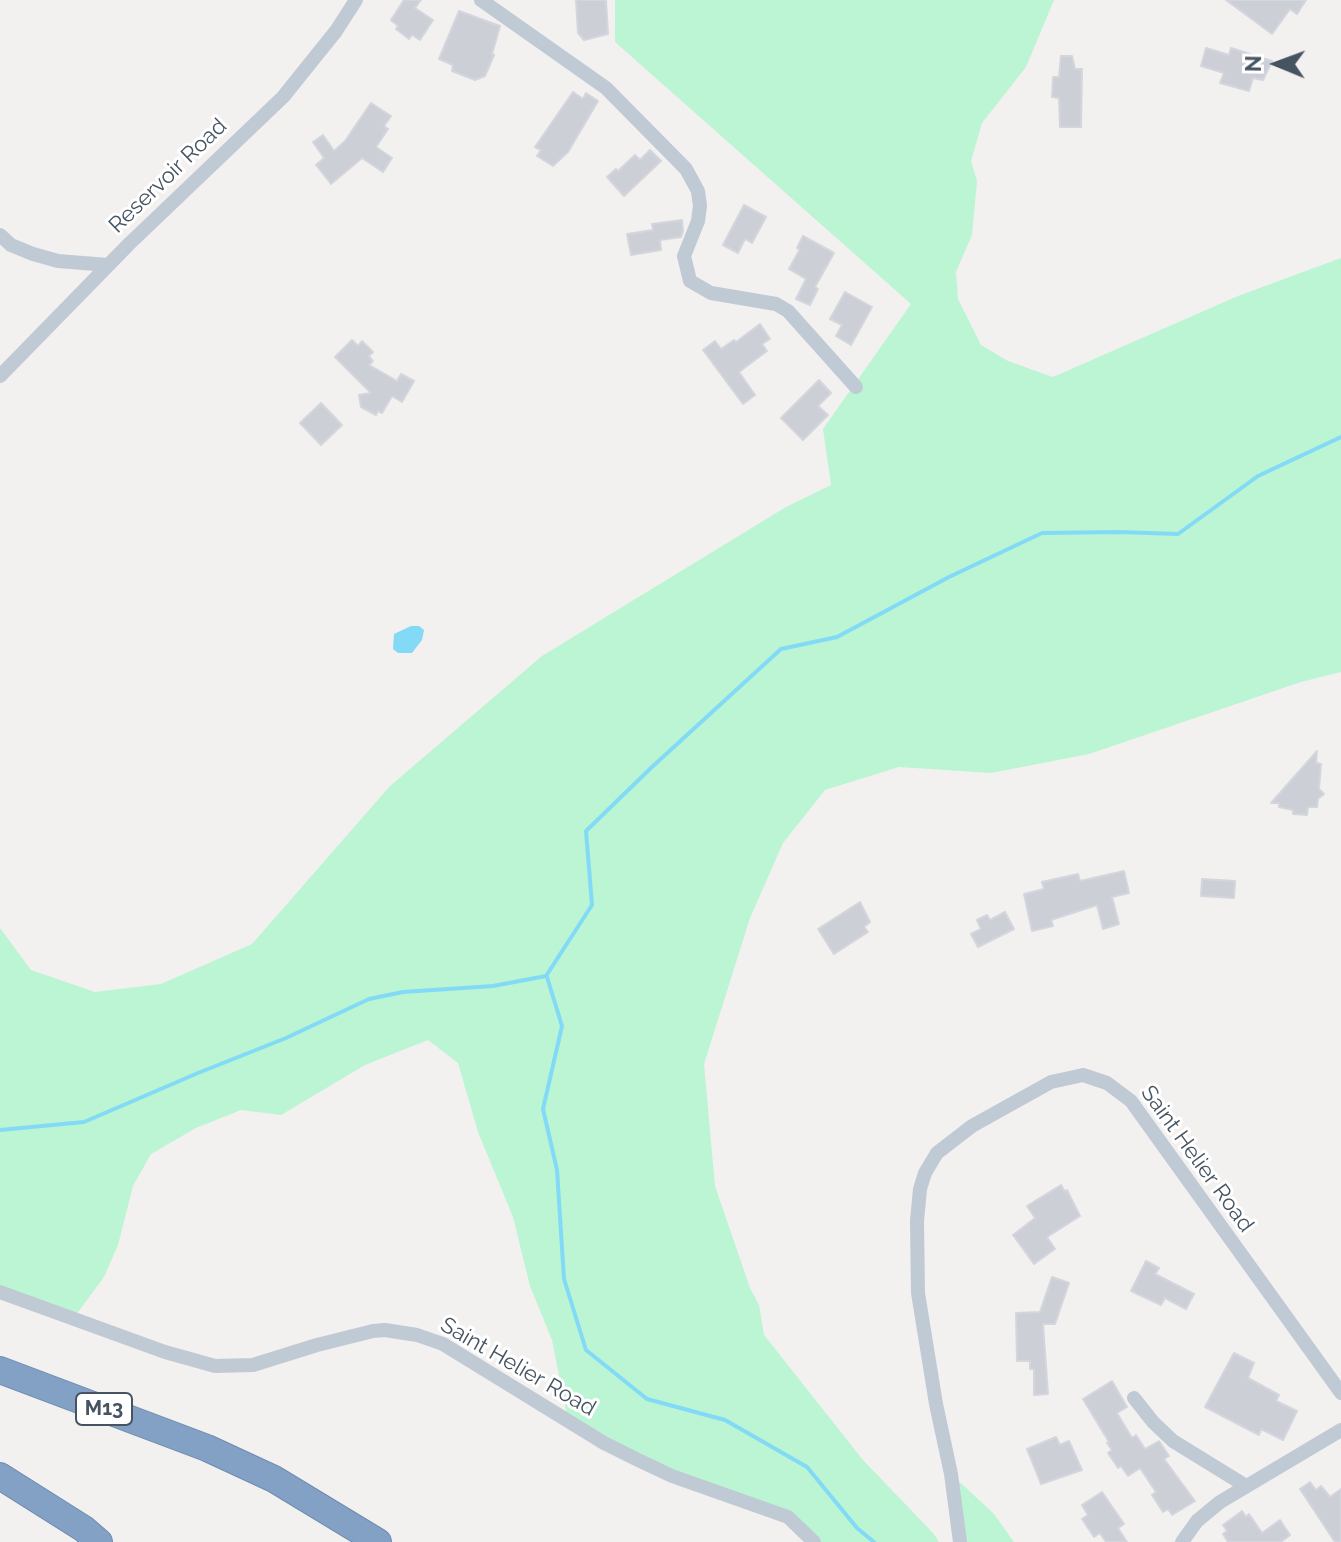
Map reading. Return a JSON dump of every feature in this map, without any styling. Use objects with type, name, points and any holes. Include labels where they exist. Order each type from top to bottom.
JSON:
[{"type":"highway","name":"M13","points":[[0,1370],[207,1448],[274,1479],[378,1542]]},
{"type":"highway","points":[[0,1476],[84,1529],[99,1542]]},
{"type":"street","name":"Reservoir Road","points":[[0,376],[108,265],[283,97],[336,31],[356,0]]},
{"type":"street","points":[[481,0],[606,88],[686,169],[698,191],[700,206],[698,221],[684,256],[690,281],[711,293],[776,304],[788,311],[856,387]]},
{"type":"street","points":[[0,235],[11,245],[58,261],[108,265]]},
{"type":"street","name":"Saint Helier Road","points":[[960,1542],[951,1474],[918,1293],[920,1189],[937,1153],[972,1126],[1051,1082],[1083,1075],[1107,1083],[1131,1101],[1341,1393]]},
{"type":"street","name":"Saint Helier Road","points":[[0,1292],[165,1352],[215,1366],[253,1365],[373,1331],[417,1335],[453,1350],[604,1443],[636,1459],[672,1476],[788,1517],[814,1542]]},
{"type":"street","points":[[1134,1398],[1173,1441],[1246,1486]]},
{"type":"street","points":[[1182,1542],[1197,1521],[1246,1486],[1341,1430]]},
{"type":"green space","points":[[615,0],[1054,0],[1026,67],[982,123],[971,161],[977,181],[972,235],[956,272],[958,299],[981,345],[1008,361],[1053,377],[1238,296],[1341,258],[1341,672],[1301,682],[1089,754],[991,773],[899,767],[825,790],[783,843],[750,918],[704,1064],[715,1186],[750,1288],[759,1305],[764,1335],[863,1460],[939,1542],[814,1542],[802,1528],[707,1488],[568,1421],[552,1340],[530,1286],[513,1217],[478,1132],[458,1063],[428,1040],[365,1065],[281,1115],[241,1110],[196,1128],[151,1154],[133,1186],[118,1245],[104,1277],[73,1319],[0,1292],[0,928],[31,970],[95,992],[161,984],[252,944],[390,786],[542,656],[786,507],[831,485],[823,429],[911,304],[615,42]]},
{"type":"green space","points":[[951,1474],[994,1514],[1014,1542],[960,1542]]},
{"type":"water","points":[[411,626],[424,630],[422,640],[412,653],[398,653],[393,649],[394,634]]},
{"type":"building","points":[[404,0],[421,0],[415,8],[433,20],[420,40],[412,35],[409,39],[396,29],[398,26],[391,20]]},
{"type":"building","points":[[576,0],[606,0],[608,34],[584,40],[578,33]]},
{"type":"building","points":[[1226,0],[1306,0],[1297,14],[1290,9],[1272,34]]},
{"type":"building","points":[[459,11],[500,26],[494,55],[485,76],[475,80],[452,71],[453,65],[439,59]]},
{"type":"building","points":[[1206,48],[1229,55],[1231,48],[1272,61],[1263,80],[1253,78],[1249,91],[1220,83],[1224,73],[1201,66]]},
{"type":"building","points":[[1061,56],[1072,56],[1075,69],[1082,69],[1081,127],[1060,127],[1059,98],[1052,97],[1053,77],[1059,77]]},
{"type":"building","points":[[573,92],[583,99],[586,93],[598,101],[568,152],[553,166],[537,156],[541,150],[535,147]]},
{"type":"building","points":[[371,103],[391,116],[384,126],[388,129],[376,147],[392,158],[383,172],[362,158],[331,184],[316,165],[324,158],[313,142],[323,135],[334,151],[345,141]]},
{"type":"building","points":[[650,150],[661,161],[624,196],[607,177],[635,155],[640,160]]},
{"type":"building","points":[[744,205],[766,217],[752,243],[745,239],[738,253],[723,245]]},
{"type":"building","points":[[682,220],[681,237],[660,240],[661,250],[631,255],[627,234],[653,230],[652,224]]},
{"type":"building","points":[[803,236],[834,253],[815,287],[818,289],[810,305],[796,299],[806,279],[789,269]]},
{"type":"building","points":[[845,292],[872,307],[851,345],[836,336],[842,325],[830,319]]},
{"type":"building","points":[[760,324],[770,339],[762,344],[767,351],[739,372],[755,395],[743,404],[703,350],[715,341],[721,349]]},
{"type":"building","points":[[352,340],[358,346],[362,341],[373,352],[369,356],[373,361],[369,365],[397,381],[401,374],[414,381],[402,402],[392,396],[382,413],[378,411],[376,415],[361,407],[359,395],[371,393],[335,357]]},
{"type":"building","points":[[819,380],[831,393],[818,406],[828,415],[803,440],[781,418]]},
{"type":"building","points":[[321,403],[342,425],[321,445],[300,423]]},
{"type":"building","points":[[1317,751],[1316,763],[1321,764],[1319,789],[1324,794],[1318,799],[1317,807],[1308,807],[1307,815],[1293,814],[1293,810],[1279,807],[1279,803],[1271,803]]},
{"type":"building","points":[[1124,871],[1129,893],[1112,897],[1119,924],[1103,929],[1097,905],[1051,920],[1053,926],[1032,931],[1024,894],[1044,889],[1042,882],[1078,874],[1080,881]]},
{"type":"building","points":[[1202,879],[1235,881],[1234,898],[1201,896]]},
{"type":"building","points":[[860,902],[870,922],[864,927],[868,932],[834,954],[818,929]]},
{"type":"building","points":[[1005,912],[1014,929],[978,947],[971,934],[981,929],[977,920],[987,915],[990,920]]},
{"type":"building","points":[[1061,1185],[1065,1192],[1067,1190],[1080,1216],[1047,1237],[1055,1249],[1034,1264],[1013,1235],[1035,1218],[1027,1206]]},
{"type":"building","points":[[1146,1261],[1159,1268],[1155,1274],[1194,1294],[1186,1309],[1165,1298],[1161,1305],[1131,1291]]},
{"type":"building","points":[[1052,1277],[1069,1283],[1055,1324],[1043,1324],[1048,1394],[1034,1395],[1034,1369],[1030,1369],[1030,1361],[1017,1361],[1016,1313],[1040,1312]]},
{"type":"building","points":[[1234,1353],[1254,1363],[1248,1378],[1279,1395],[1276,1401],[1297,1411],[1283,1440],[1261,1429],[1259,1435],[1205,1407]]},
{"type":"building","points":[[1112,1381],[1127,1407],[1117,1413],[1132,1438],[1136,1435],[1145,1449],[1159,1441],[1169,1456],[1164,1459],[1195,1501],[1172,1515],[1168,1509],[1163,1512],[1152,1495],[1156,1492],[1140,1468],[1128,1476],[1121,1466],[1118,1468],[1108,1453],[1112,1450],[1109,1442],[1083,1399]]},
{"type":"building","points":[[1056,1437],[1060,1445],[1069,1441],[1082,1470],[1041,1484],[1027,1449]]},
{"type":"building","points":[[1310,1482],[1316,1490],[1321,1486],[1330,1497],[1341,1489],[1341,1542],[1335,1542],[1300,1489]]},
{"type":"building","points":[[1102,1492],[1124,1524],[1118,1528],[1127,1542],[1106,1542],[1100,1533],[1094,1537],[1082,1519],[1088,1515],[1082,1505]]},
{"type":"building","points":[[1242,1511],[1246,1517],[1249,1514],[1262,1533],[1280,1520],[1290,1535],[1281,1542],[1228,1542],[1223,1534],[1227,1531],[1223,1525]]},
{"type":"waterway","points":[[0,1130],[84,1122],[286,1038],[369,999],[403,992],[493,986],[546,976],[592,905],[586,831],[781,649],[837,637],[949,577],[1042,533],[1178,534],[1258,476],[1341,437]]},
{"type":"waterway","points":[[547,977],[562,1026],[543,1109],[557,1170],[564,1279],[586,1350],[647,1399],[725,1420],[807,1467],[857,1528],[874,1542]]}]
